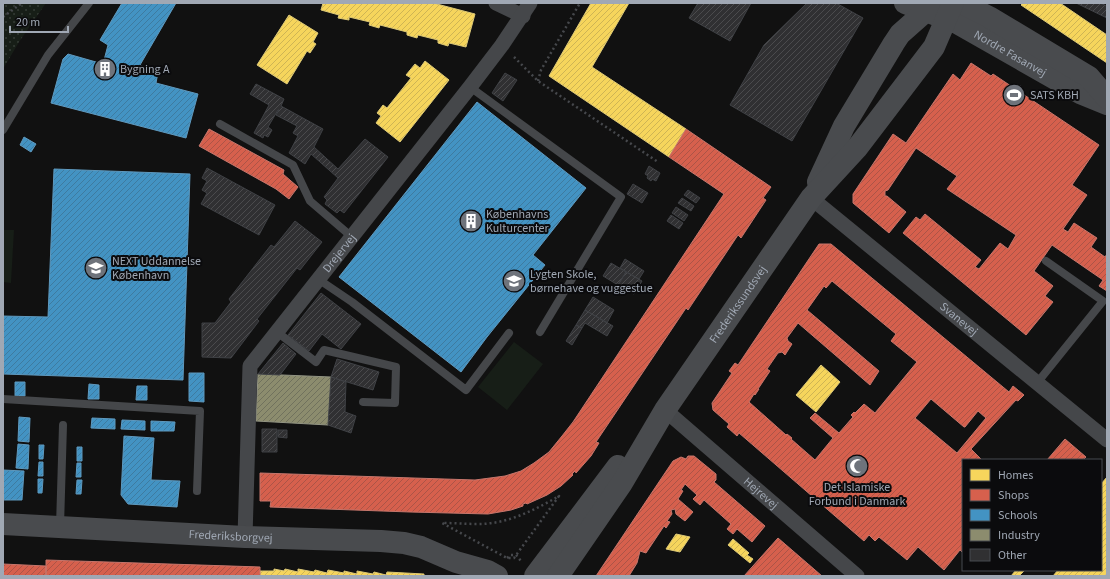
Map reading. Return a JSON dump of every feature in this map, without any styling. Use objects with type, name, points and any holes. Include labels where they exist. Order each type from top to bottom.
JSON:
[{"type":"street","points":[[496,3],[527,9]]},
{"type":"street","name":"Drejervej","points":[[245,537],[250,366],[470,87],[527,9]]},
{"type":"street","name":"Nordre Fasanvej","points":[[940,9],[989,17],[1089,77],[1107,98]]},
{"type":"street","name":"Nordre Fasanvej","points":[[940,9],[1080,93],[1107,104]]},
{"type":"street","name":"Frederikssundsvej","points":[[811,198],[844,126],[900,34],[940,9]]},
{"type":"street","name":"Frederikssundsvej","points":[[558,576],[622,484],[665,410],[811,198],[857,148],[934,47],[940,9]]},
{"type":"street","name":"Svanevej","points":[[811,198],[1107,440]]},
{"type":"street","name":"Frederikssundsvej","points":[[535,576],[610,475],[665,410]]},
{"type":"street","name":"Hejrevej","points":[[665,410],[857,576]]},
{"type":"street","name":"Frederiksborgvej","points":[[3,524],[245,537],[404,543],[421,547],[459,569],[488,571],[497,576]]},
{"type":"lane","points":[[3,130],[48,55],[88,3]]},
{"type":"lane","points":[[470,87],[621,197],[540,332]]},
{"type":"lane","points":[[220,124],[293,165],[310,201],[352,237]]},
{"type":"lane","points":[[1037,383],[1103,302],[1046,260]]},
{"type":"lane","points":[[318,279],[352,302],[466,390],[509,333]]},
{"type":"lane","points":[[277,332],[316,362],[324,350],[396,368],[395,403],[363,402]]},
{"type":"lane","points":[[3,399],[200,411],[197,491]]},
{"type":"lane","points":[[60,527],[63,425]]},
{"type":"path","points":[[3,17],[22,3]]},
{"type":"path","points":[[538,82],[541,70],[580,3]]},
{"type":"path","points":[[502,45],[538,82],[658,162]]},
{"type":"path","points":[[559,496],[514,558],[507,558],[442,523],[480,524],[503,520],[522,515],[559,496]]},
{"type":"shaded area","points":[[3,3],[46,3],[19,42],[3,69]]},
{"type":"shaded area","points":[[3,230],[14,230],[11,283],[3,282]]},
{"type":"shaded area","points":[[514,342],[543,364],[507,410],[478,387]]},
{"type":"building: Homes","points":[[323,3],[433,3],[475,14],[466,47],[449,43],[448,46],[438,43],[438,40],[418,35],[417,38],[407,35],[407,32],[380,25],[379,28],[369,25],[370,22],[349,17],[349,20],[338,18],[339,15],[321,10]]},
{"type":"building: Homes","points":[[591,3],[629,3],[592,67],[686,129],[669,157],[549,76]]},
{"type":"building: Homes","points":[[1023,3],[1060,3],[1107,35],[1107,63],[1021,5]]},
{"type":"building: Homes","points":[[289,15],[318,33],[313,42],[316,44],[310,53],[307,51],[287,84],[257,65]]},
{"type":"building: Homes","points":[[425,61],[449,80],[400,142],[376,123],[381,116],[377,113],[383,105],[387,108],[411,78],[406,75],[415,64],[420,68]]},
{"type":"building: Homes","points":[[821,365],[840,382],[816,412],[796,395]]},
{"type":"building: Homes","points":[[1107,477],[1107,573],[1104,576],[1053,576],[1057,571],[1102,571],[1102,483]]},
{"type":"building: Homes","points":[[676,534],[690,537],[680,552],[666,549]]},
{"type":"building: Homes","points":[[733,539],[749,553],[747,555],[753,559],[750,563],[728,545]]},
{"type":"building: Homes","points":[[274,569],[284,571],[285,569],[298,572],[298,569],[314,572],[315,570],[327,573],[328,570],[357,574],[357,571],[373,574],[374,572],[386,575],[387,572],[424,574],[424,576],[260,576],[260,571],[274,571]]},
{"type":"building: Homes","points":[[1015,571],[1024,571],[1019,576],[1011,576]]},
{"type":"building: Shops","points":[[971,63],[991,76],[993,74],[1099,145],[1072,185],[1087,195],[1063,229],[1068,232],[1074,223],[1097,238],[1091,247],[1105,257],[1107,254],[1107,291],[1099,286],[1103,280],[1052,245],[1034,271],[1053,286],[1045,296],[1053,302],[1026,335],[903,233],[916,217],[920,220],[925,214],[981,260],[975,267],[979,269],[1000,243],[1008,249],[1016,235],[947,189],[957,176],[916,148],[888,190],[885,191],[885,196],[887,196],[906,212],[889,233],[853,203],[853,194],[893,134],[906,143],[953,74],[960,80]]},
{"type":"building: Shops","points":[[209,129],[284,170],[283,174],[298,187],[289,199],[276,189],[199,146]]},
{"type":"building: Shops","points":[[686,129],[771,187],[763,198],[766,200],[741,238],[738,235],[688,310],[686,308],[596,442],[599,443],[591,456],[576,473],[575,471],[572,474],[573,475],[561,486],[547,495],[511,510],[488,514],[270,507],[271,501],[260,501],[260,473],[475,480],[505,476],[521,471],[549,452],[573,422],[724,194],[669,157]]},
{"type":"building: Shops","points":[[819,244],[831,244],[1009,392],[1013,386],[1024,395],[1018,401],[1016,400],[971,449],[981,459],[962,459],[962,552],[960,550],[944,570],[918,547],[907,560],[879,537],[875,541],[869,535],[864,541],[739,433],[737,436],[727,427],[729,424],[713,410],[712,403],[732,373],[729,371],[735,363],[738,365]],"holes":[[[832,281],[896,334],[891,341],[917,362],[875,413],[864,404],[851,415],[853,417],[839,433],[815,413],[810,418],[833,438],[815,460],[791,439],[792,438],[787,434],[786,435],[749,402],[770,371],[767,369],[778,353],[782,352],[785,355],[792,344],[787,338],[798,323],[870,385],[879,371],[807,310],[824,286],[826,288]],[[931,399],[964,427],[978,411],[986,418],[957,453],[915,418]]]},
{"type":"building: Shops","points":[[1065,439],[1086,457],[1084,459],[1048,459]]},
{"type":"building: Shops","points":[[688,456],[694,456],[716,474],[716,480],[714,482],[765,526],[752,542],[737,529],[733,534],[727,529],[731,524],[704,500],[700,505],[693,499],[697,495],[685,484],[678,499],[693,512],[685,521],[676,514],[675,509],[671,510],[672,514],[667,521],[670,522],[666,528],[664,526],[646,553],[640,551],[637,563],[629,576],[596,576],[673,461],[681,457],[686,459]]},
{"type":"building: Shops","points":[[778,538],[822,576],[744,576]]},
{"type":"building: Shops","points":[[46,560],[260,567],[260,576],[46,576]]},
{"type":"building: Shops","points":[[3,564],[46,566],[46,576],[3,576]]},
{"type":"building: Schools","name":"Bygning A","points":[[122,3],[176,3],[140,65],[158,72],[156,83],[198,94],[186,138],[51,103],[63,59],[68,54],[103,64],[108,45],[100,40]]},
{"type":"building: Schools","name":"Københavns Kulturcenter","points":[[477,102],[586,188],[533,255],[545,265],[461,372],[339,277]]},
{"type":"building: Schools","points":[[24,137],[36,144],[31,152],[20,145]]},
{"type":"building: Schools","points":[[54,169],[190,174],[183,380],[3,374],[3,316],[48,317]]},
{"type":"building: Schools","points":[[189,373],[204,373],[204,402],[189,401]]},
{"type":"building: Schools","points":[[15,382],[25,382],[25,396],[15,396]]},
{"type":"building: Schools","points":[[89,384],[99,385],[99,399],[88,399]]},
{"type":"building: Schools","points":[[137,386],[147,386],[147,400],[136,400]]},
{"type":"building: Schools","points":[[19,417],[30,418],[29,442],[18,441]]},
{"type":"building: Schools","points":[[92,418],[115,419],[115,429],[91,428]]},
{"type":"building: Schools","points":[[122,420],[145,421],[145,430],[121,429]]},
{"type":"building: Schools","points":[[151,421],[175,422],[174,431],[151,431]]},
{"type":"building: Schools","points":[[124,436],[154,438],[151,480],[180,481],[177,507],[128,504],[121,495]]},
{"type":"building: Schools","points":[[18,444],[29,445],[28,469],[16,468]]},
{"type":"building: Schools","points":[[39,445],[44,445],[43,459],[39,459]]},
{"type":"building: Schools","points":[[77,447],[82,447],[82,461],[77,461]]},
{"type":"building: Schools","points":[[39,462],[43,462],[43,476],[38,476]]},
{"type":"building: Schools","points":[[77,463],[81,463],[81,477],[76,477]]},
{"type":"building: Schools","points":[[3,470],[24,471],[22,500],[3,500]]},
{"type":"building: Schools","points":[[38,479],[43,479],[42,493],[38,493]]},
{"type":"building: Schools","points":[[77,480],[82,480],[81,494],[76,494]]},
{"type":"building: Industry","points":[[258,374],[331,377],[328,425],[256,421]]},
{"type":"building: Other","points":[[698,3],[751,3],[730,41],[689,18]]},
{"type":"building: Other","points":[[807,3],[836,3],[863,18],[792,141],[730,105],[764,45]]},
{"type":"building: Other","points":[[1076,3],[1100,3],[1107,6],[1107,18]]},
{"type":"building: Other","points":[[505,73],[517,80],[503,101],[492,93]]},
{"type":"building: Other","points":[[256,84],[284,99],[281,106],[323,129],[314,147],[338,169],[365,139],[388,157],[344,213],[340,210],[337,213],[325,204],[327,200],[324,197],[338,178],[311,154],[305,164],[289,153],[298,136],[293,133],[297,126],[276,115],[279,110],[268,127],[272,130],[268,137],[264,135],[263,138],[254,133],[269,105],[250,94]]},
{"type":"building: Other","points":[[649,166],[660,173],[656,181],[652,179],[651,181],[645,174]]},
{"type":"building: Other","points":[[207,168],[275,205],[259,235],[201,204],[207,193],[202,190],[207,181],[202,178]]},
{"type":"building: Other","points":[[633,184],[648,193],[642,203],[627,194]]},
{"type":"building: Other","points":[[688,190],[700,198],[696,203],[684,195]]},
{"type":"building: Other","points":[[682,198],[694,206],[691,211],[678,203]]},
{"type":"building: Other","points":[[676,207],[688,215],[684,221],[672,213]]},
{"type":"building: Other","points":[[671,215],[683,223],[679,229],[667,221]]},
{"type":"building: Other","points":[[295,221],[322,242],[300,270],[297,268],[257,319],[259,321],[231,358],[202,357],[202,323],[215,323],[231,302],[229,299],[271,245],[274,247]]},
{"type":"building: Other","points":[[625,259],[644,271],[639,279],[620,268]]},
{"type":"building: Other","points":[[611,263],[626,272],[618,285],[603,276]]},
{"type":"building: Other","points":[[626,272],[642,281],[634,294],[618,285]]},
{"type":"building: Other","points":[[321,293],[361,324],[341,349],[322,334],[309,351],[288,335]]},
{"type":"building: Other","points":[[593,297],[614,310],[607,323],[585,310]]},
{"type":"building: Other","points":[[585,310],[613,326],[607,336],[585,323],[582,328],[576,325]]},
{"type":"building: Other","points":[[576,325],[582,328],[572,345],[566,341]]},
{"type":"building: Other","points":[[283,343],[296,354],[280,375],[258,374]]},
{"type":"building: Other","points":[[337,359],[379,372],[373,390],[331,377]]},
{"type":"building: Other","points":[[331,377],[346,382],[345,412],[356,416],[351,433],[328,425]]},
{"type":"building: Other","points":[[262,429],[277,429],[277,452],[262,452]]},
{"type":"building: Other","points":[[278,430],[287,430],[287,438],[278,437]]},
{"type":"place","name":"Bygning A","points":[[105,69]]},
{"type":"place","name":"SATS KBH","points":[[1014,95]]},
{"type":"place","name":"Københavns Kulturcenter","points":[[471,221]]},
{"type":"place","name":"NEXT Uddannelse København","points":[[96,268]]},
{"type":"place","name":"Lygten Skole, børnehave og vuggestue","points":[[514,281]]},
{"type":"place","name":"Det Islamiske Forbund i Danmark","points":[[857,466]]}]
